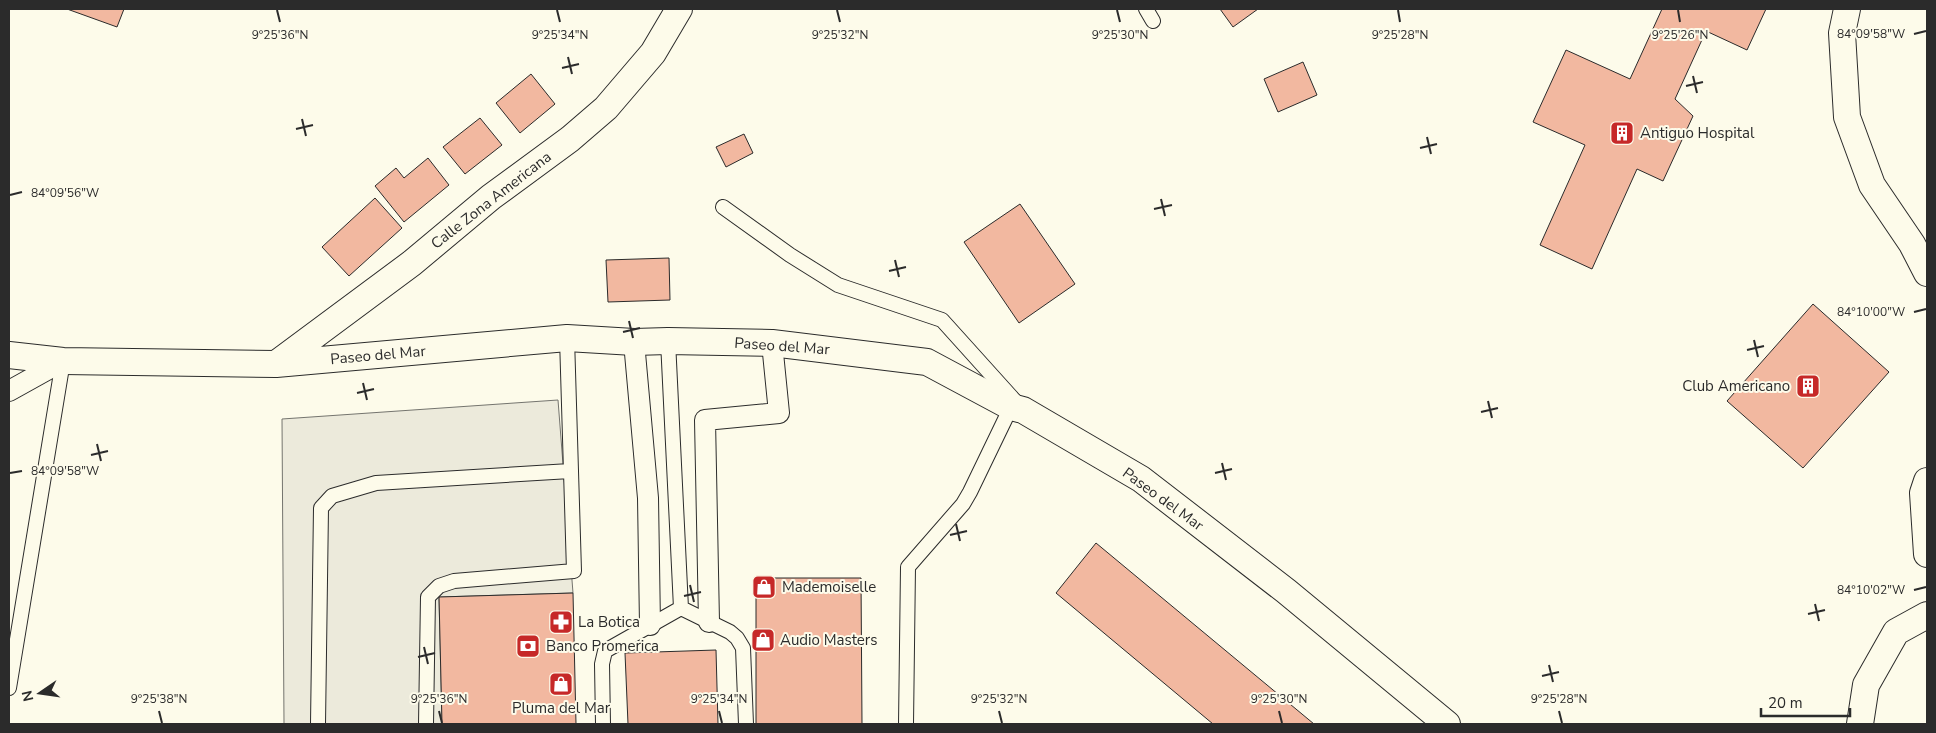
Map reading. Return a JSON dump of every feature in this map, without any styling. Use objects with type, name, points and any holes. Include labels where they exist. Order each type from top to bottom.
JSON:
[{"type":"street","name":"Calle Zona Americana","points":[[276,364],[412,263],[491,198],[570,139],[606,108],[653,54],[679,9]]},
{"type":"street","points":[[1847,9],[1842,33],[1847,117],[1872,185],[1912,244],[1927,274]]},
{"type":"street","name":"Paseo del Mar","points":[[9,390],[63,361],[276,364],[567,338],[634,342],[772,343],[927,362],[1017,409],[1141,479],[1286,591],[1447,724]]},
{"type":"street","points":[[634,342],[648,498],[650,626]]},
{"type":"street","points":[[709,622],[705,420],[779,413],[772,343]]},
{"type":"street","points":[[9,356],[63,361]]},
{"type":"street","points":[[1927,482],[1923,493],[1927,554]]},
{"type":"street","points":[[1860,724],[1866,685],[1896,632],[1927,615]]},
{"type":"lane","points":[[724,208],[790,255],[838,285],[942,320],[1017,409],[963,504],[908,567],[906,724]]},
{"type":"lane","points":[[426,724],[428,597],[439,586],[454,582],[574,571],[567,338]]},
{"type":"lane","points":[[668,341],[681,608]]},
{"type":"lane","points":[[9,688],[63,361]]},
{"type":"lane","points":[[318,724],[321,508],[332,496],[376,483],[570,471]]},
{"type":"lane","points":[[681,608],[730,632],[737,638],[742,648],[746,724]]},
{"type":"lane","points":[[603,724],[602,664],[605,651],[681,608]]},
{"type":"shaded area","points":[[558,400],[573,593],[439,597],[442,724],[284,724],[282,419]]},
{"type":"building","points":[[67,9],[124,9],[117,27]]},
{"type":"building","points":[[1220,9],[1258,9],[1233,27]]},
{"type":"building","name":"Antiguo Hospital","points":[[1662,9],[1766,9],[1747,50],[1706,31],[1675,99],[1693,116],[1663,181],[1637,169],[1592,269],[1540,245],[1585,145],[1533,122],[1566,50],[1630,79]]},
{"type":"building","points":[[1303,62],[1317,95],[1278,112],[1264,79]]},
{"type":"building","points":[[531,74],[555,104],[520,133],[496,103]]},
{"type":"building","points":[[480,118],[502,145],[465,174],[443,147]]},
{"type":"building","points":[[744,134],[753,153],[726,167],[716,147]]},
{"type":"building","points":[[428,158],[449,185],[404,222],[375,186],[396,168],[404,178]]},
{"type":"building","points":[[375,198],[402,228],[349,276],[322,247]]},
{"type":"building","points":[[1020,204],[1075,284],[1019,323],[964,242]]},
{"type":"building","points":[[669,258],[670,300],[608,302],[606,260]]},
{"type":"building","name":"Club Americano","points":[[1813,304],[1889,372],[1803,468],[1727,401]]},
{"type":"building","points":[[1096,543],[1314,724],[1213,724],[1056,593]]},
{"type":"building","points":[[756,578],[861,578],[862,724],[756,724]]},
{"type":"building","points":[[573,593],[576,724],[442,724],[439,597]]},
{"type":"building","points":[[716,650],[718,724],[628,724],[625,653]]},
{"type":"place","name":"Antiguo Hospital","points":[[1622,133]]},
{"type":"place","name":"Club Americano","points":[[1808,386]]},
{"type":"place","name":"Mademoiselle","points":[[764,587]]},
{"type":"place","name":"La Botica","points":[[561,622]]},
{"type":"place","name":"Audio Masters","points":[[763,640]]},
{"type":"place","name":"Banco Promerica","points":[[528,646]]},
{"type":"place","name":"Pluma del Mar","points":[[561,684]]}]
